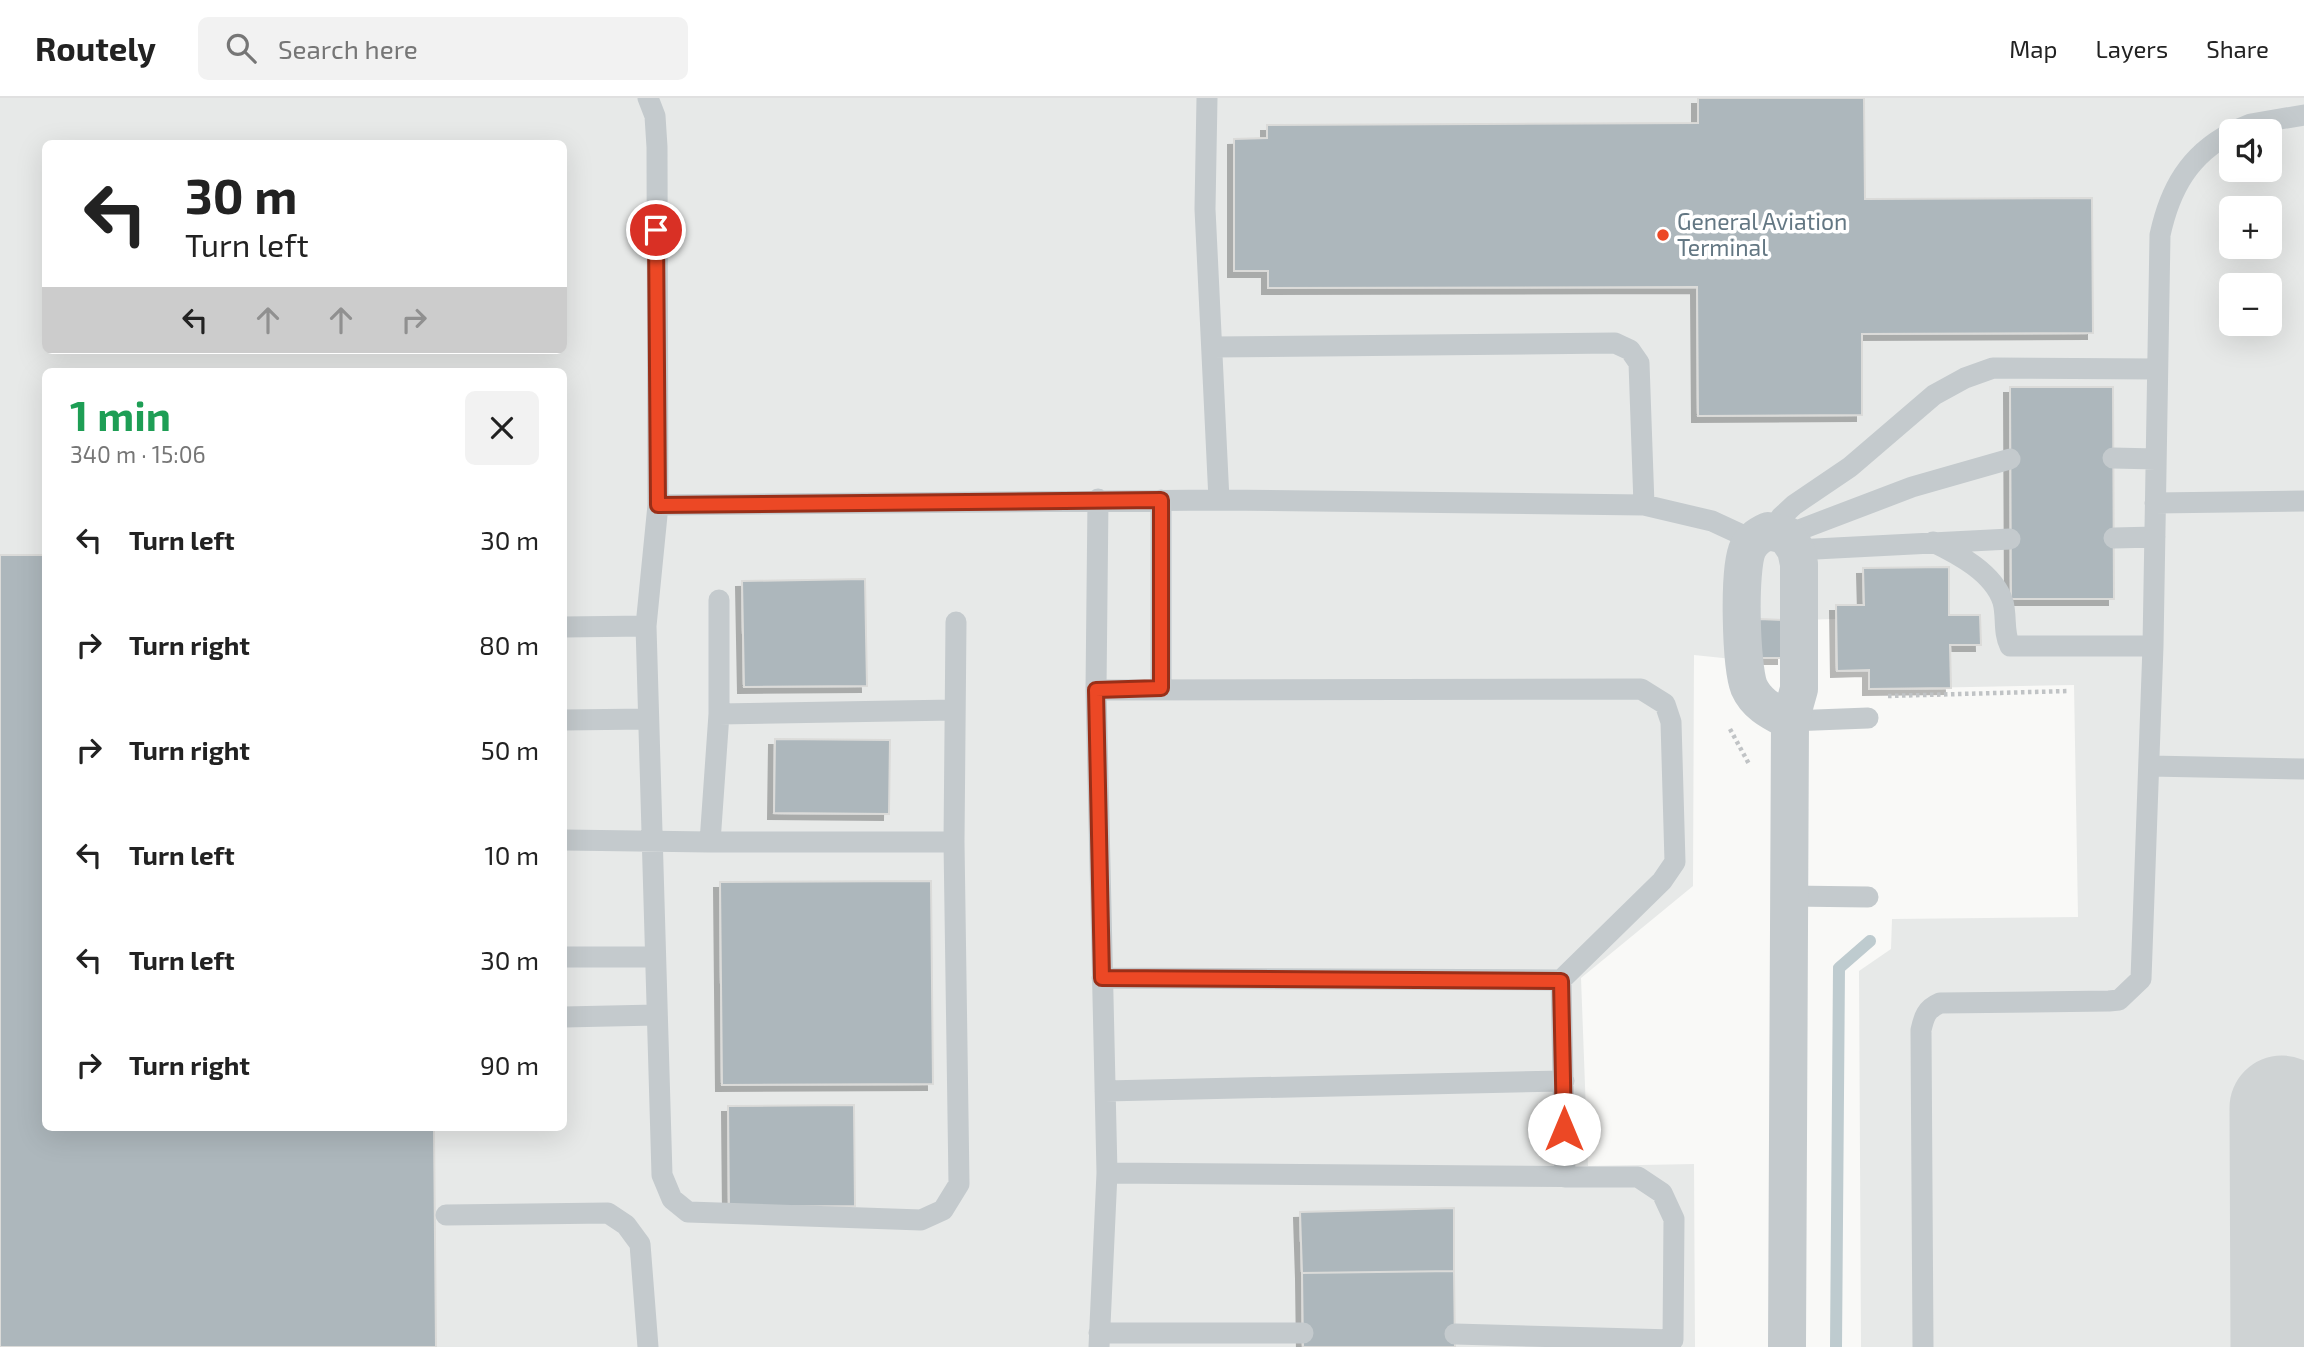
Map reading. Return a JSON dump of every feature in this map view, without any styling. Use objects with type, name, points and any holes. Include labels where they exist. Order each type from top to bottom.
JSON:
[{"type":"street","points":[[1787,1347],[1786,954],[1790,896],[1790,721],[1799,689],[1777,539],[1745,558],[1742,660],[1750,688],[1762,706],[1790,721]]},
{"type":"lane","points":[[648,98],[655,117],[657,147],[658,505],[646,626],[653,957],[662,1175],[672,1199],[688,1212],[921,1220],[943,1210],[959,1184],[954,842],[956,622]]},
{"type":"lane","points":[[1207,98],[1205,209],[1219,499]]},
{"type":"lane","points":[[2280,119],[2304,115]]},
{"type":"lane","points":[[1923,1347],[1921,1030],[1924,1017],[1930,1007],[1940,1003],[2119,1000],[2141,979],[2150,766],[2160,235],[2174,189],[2196,156],[2219,139]]},
{"type":"lane","points":[[1213,347],[1615,343],[1630,350],[1639,363],[1644,505]]},
{"type":"lane","points":[[1777,539],[1781,517],[1794,505],[1850,467],[1934,395],[1965,379],[1993,368],[2156,369]]},
{"type":"lane","points":[[2113,458],[2156,459]]},
{"type":"lane","points":[[1777,539],[1912,487],[2010,459]]},
{"type":"lane","points":[[658,505],[1098,499],[1644,505],[1777,539],[1933,542],[2010,539]]},
{"type":"lane","points":[[1098,499],[1096,690],[1107,1172],[1099,1340],[1303,1333]]},
{"type":"lane","points":[[1161,500],[1161,688]]},
{"type":"lane","points":[[2155,503],[2304,501]]},
{"type":"lane","points":[[2114,538],[2155,537]]},
{"type":"lane","points":[[1933,542],[1962,556],[1986,578],[2003,601],[2010,646],[2153,646]]},
{"type":"lane","points":[[709,842],[719,713],[719,600]]},
{"type":"lane","points":[[567,627],[646,626]]},
{"type":"lane","points":[[1096,690],[1641,690],[1665,704],[1671,722],[1675,862],[1662,881],[1561,981],[1102,978]]},
{"type":"lane","points":[[719,713],[954,710]]},
{"type":"lane","points":[[1790,721],[1868,718]]},
{"type":"lane","points":[[567,720],[647,719]]},
{"type":"lane","points":[[2150,766],[2304,768]]},
{"type":"lane","points":[[567,840],[954,842]]},
{"type":"lane","points":[[1790,896],[1868,897]]},
{"type":"lane","points":[[567,957],[653,957]]},
{"type":"lane","points":[[1561,981],[1565,1177]]},
{"type":"lane","points":[[567,1017],[656,1015]]},
{"type":"lane","points":[[1105,1091],[1564,1081]]},
{"type":"lane","points":[[1107,1172],[1638,1177],[1662,1193],[1674,1219],[1673,1343],[1455,1334]]},
{"type":"lane","points":[[446,1214],[608,1213],[626,1225],[640,1244],[648,1347]]},
{"type":"path","points":[[1877,696],[2068,691]]},
{"type":"shaded area","points":[[0,98],[2304,98],[2304,1347],[1861,1347],[1859,971],[1891,949],[1892,919],[2078,917],[2074,685],[1869,689],[1869,670],[1837,671],[1836,619],[1797,620],[1742,660],[1694,655],[1693,886],[1581,978],[1588,1166],[1694,1164],[1695,1347],[0,1347]]},
{"type":"building","name":"General Aviation Terminal","points":[[1698,98],[1864,98],[1865,199],[2092,198],[2093,333],[1862,334],[1862,415],[1698,416],[1697,287],[1268,288],[1268,271],[1234,271],[1234,139],[1267,138],[1267,125],[1698,123]]},
{"type":"building","points":[[2010,387],[2113,387],[2114,599],[2011,599]]},
{"type":"building","points":[[0,555],[42,555],[42,1131],[434,1131],[436,1347],[0,1347]]},
{"type":"building","points":[[1949,567],[1949,615],[1980,615],[1981,645],[1950,645],[1951,688],[1869,689],[1869,670],[1837,671],[1836,605],[1864,605],[1863,568]]},
{"type":"building","points":[[865,579],[867,686],[744,687],[742,581]]},
{"type":"building","points":[[1759,619],[1783,620],[1783,658],[1758,658]]},
{"type":"building","points":[[775,739],[890,740],[889,814],[774,813]]},
{"type":"building","points":[[931,881],[933,1084],[722,1085],[720,882]]},
{"type":"building","points":[[854,1105],[855,1206],[729,1207],[728,1106]]},
{"type":"building","points":[[1454,1208],[1454,1271],[1302,1273],[1300,1212]]},
{"type":"building","points":[[1454,1271],[1455,1347],[1303,1347],[1302,1273]]},
{"type":"waterway","points":[[1836,1347],[1839,968],[1870,941]]},
{"type":"taxiway","points":[[2282,1108],[2283,1347]]},
{"type":"place","name":"General Aviation Terminal","points":[[1663,235]]},
{"type":"route","points":[[656,230],[658,505],[1161,500],[1161,688],[1096,690],[1102,978],[1561,981],[1564,1129]]}]
